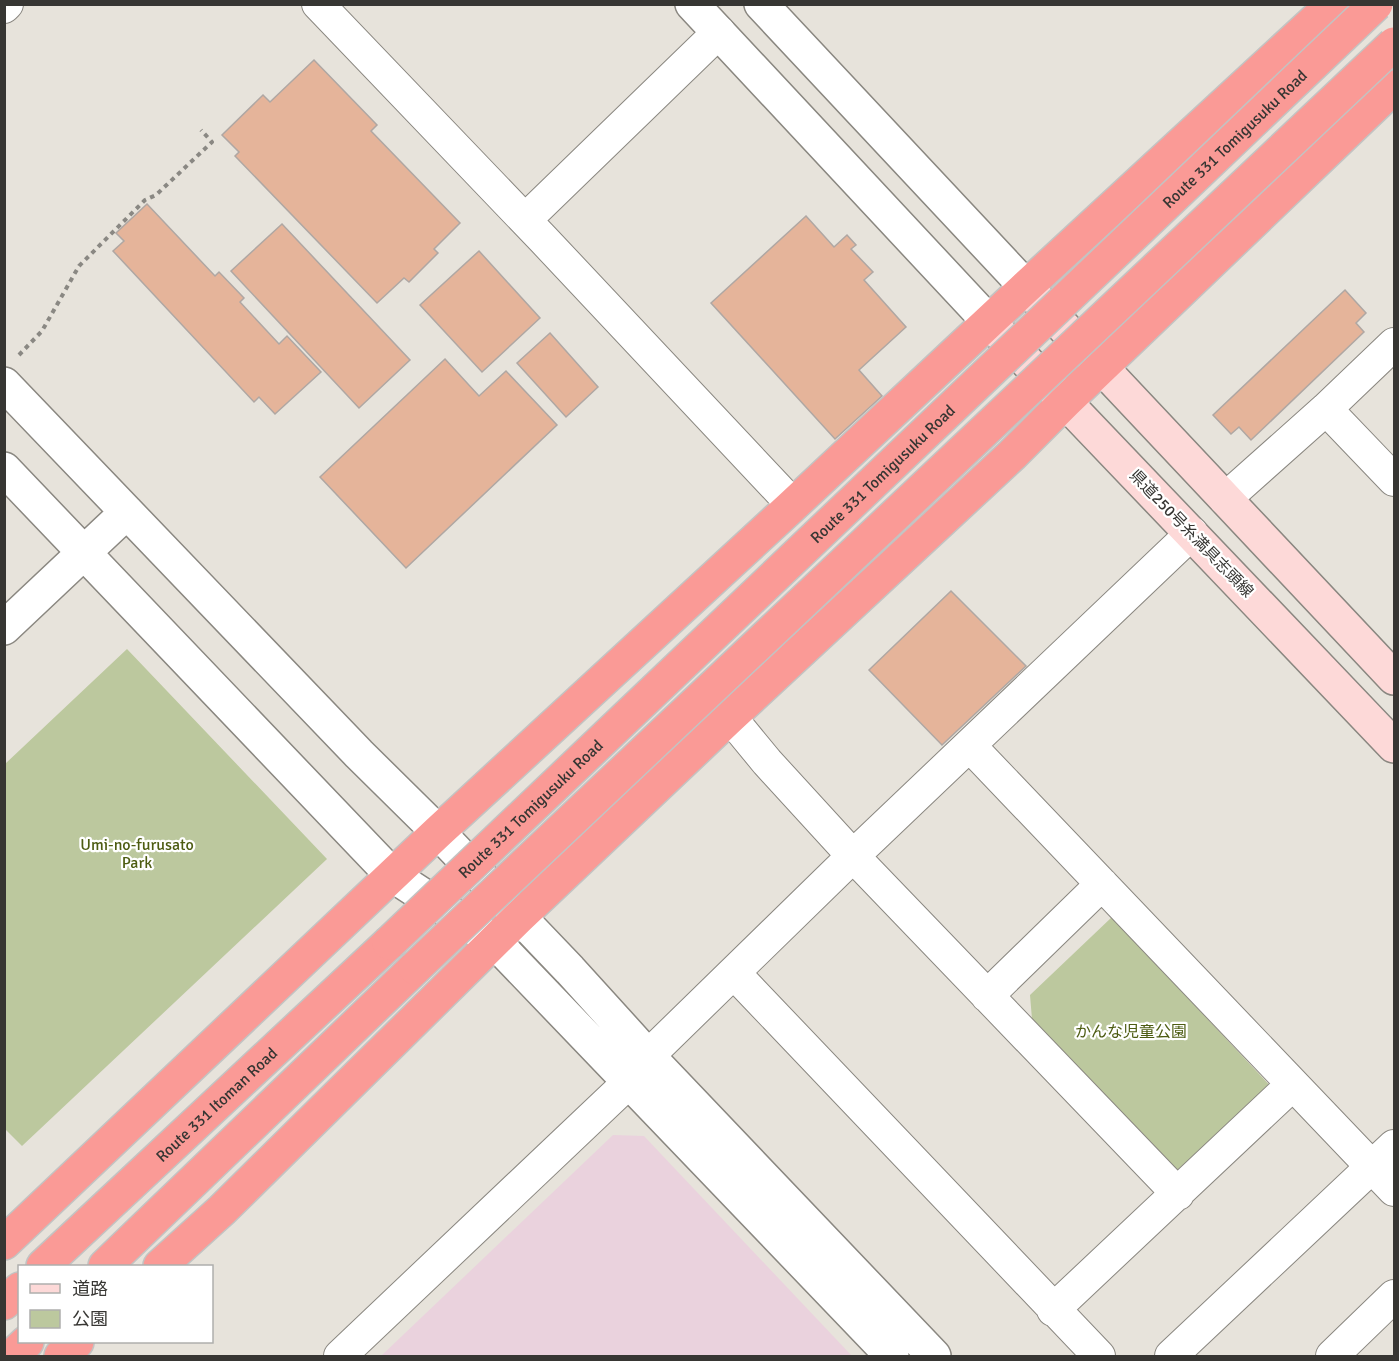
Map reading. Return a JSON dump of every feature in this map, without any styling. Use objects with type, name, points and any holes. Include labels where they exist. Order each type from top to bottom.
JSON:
[{"type":"highway","points":[[4,1243],[438,832],[1333,4]]},
{"type":"highway","name":"Route 331 Tomigusuku Road","points":[[389,943],[1376,4]]},
{"type":"highway","points":[[106,1265],[415,968],[1395,44]]},
{"type":"highway","points":[[169,1265],[519,917],[1012,455],[1395,87]]},
{"type":"highway","name":"Route 331 Itoman Road","points":[[44,1265],[389,943]]},
{"type":"highway","points":[[161,1265],[222,1210]]},
{"type":"highway","points":[[4,1303],[18,1291]]},
{"type":"highway","points":[[12,1356],[25,1343]]},
{"type":"highway","points":[[61,1356],[75,1343]]},
{"type":"highway","points":[[82,1356],[94,1343]]},
{"type":"main road","points":[[1026,287],[1395,678]]},
{"type":"main road","name":"県道250号糸満具志頭線","points":[[989,322],[1395,746]]},
{"type":"street","points":[[318,4],[794,505]]},
{"type":"street","points":[[692,4],[989,322]]},
{"type":"street","points":[[761,4],[1026,287]]},
{"type":"street","points":[[525,220],[719,32]]},
{"type":"street","points":[[1225,500],[1395,345]]},
{"type":"street","points":[[4,384],[570,970],[639,1069],[892,1356]]},
{"type":"street","points":[[1326,409],[1395,480]]},
{"type":"street","points":[[4,469],[392,875],[495,942],[639,1069],[934,1356]]},
{"type":"street","points":[[4,628],[127,512]]},
{"type":"street","points":[[340,1356],[639,1069],[853,856],[1192,533]]},
{"type":"street","points":[[730,717],[767,762],[853,856],[1178,1194]]},
{"type":"street","points":[[970,746],[1395,1190]]},
{"type":"street","points":[[987,996],[1102,884]]},
{"type":"street","points":[[734,973],[1099,1356]]},
{"type":"street","points":[[1053,1310],[1292,1084]]},
{"type":"street","points":[[1172,1356],[1395,1146]]},
{"type":"street","points":[[1336,1355],[1395,1296]]},
{"type":"path","points":[[19,355],[42,331],[79,266],[145,200],[156,195],[212,142],[201,130]]},
{"type":"shaded area","points":[[613,1135],[644,1136],[852,1356],[381,1356]]},
{"type":"green space","name":"Umi-no-furusato Park","points":[[127,649],[327,859],[22,1146],[4,1128],[5,764]]},
{"type":"green space","name":"かんな児童公園","points":[[1112,917],[1275,1091],[1177,1171],[1032,1019],[1030,995]]},
{"type":"building","points":[[314,60],[377,125],[371,131],[460,223],[434,249],[438,253],[409,282],[404,278],[377,303],[235,156],[239,152],[222,135],[263,95],[270,102]]},
{"type":"building","points":[[147,204],[215,276],[219,272],[244,298],[240,302],[279,344],[287,336],[321,372],[275,414],[259,397],[254,402],[113,251],[124,241],[116,233]]},
{"type":"building","points":[[806,216],[834,247],[847,235],[856,245],[851,249],[873,272],[864,280],[906,327],[859,370],[882,396],[835,439],[711,303]]},
{"type":"building","points":[[282,224],[410,360],[359,408],[231,271]]},
{"type":"building","points":[[479,251],[540,318],[482,372],[420,305]]},
{"type":"building","points":[[1345,290],[1366,313],[1356,323],[1364,332],[1251,440],[1239,427],[1231,434],[1213,415]]},
{"type":"building","points":[[550,333],[598,387],[566,417],[517,363]]},
{"type":"building","points":[[445,359],[479,396],[506,371],[557,425],[406,568],[320,477]]},
{"type":"building","points":[[951,591],[1026,666],[942,745],[869,670]]}]
